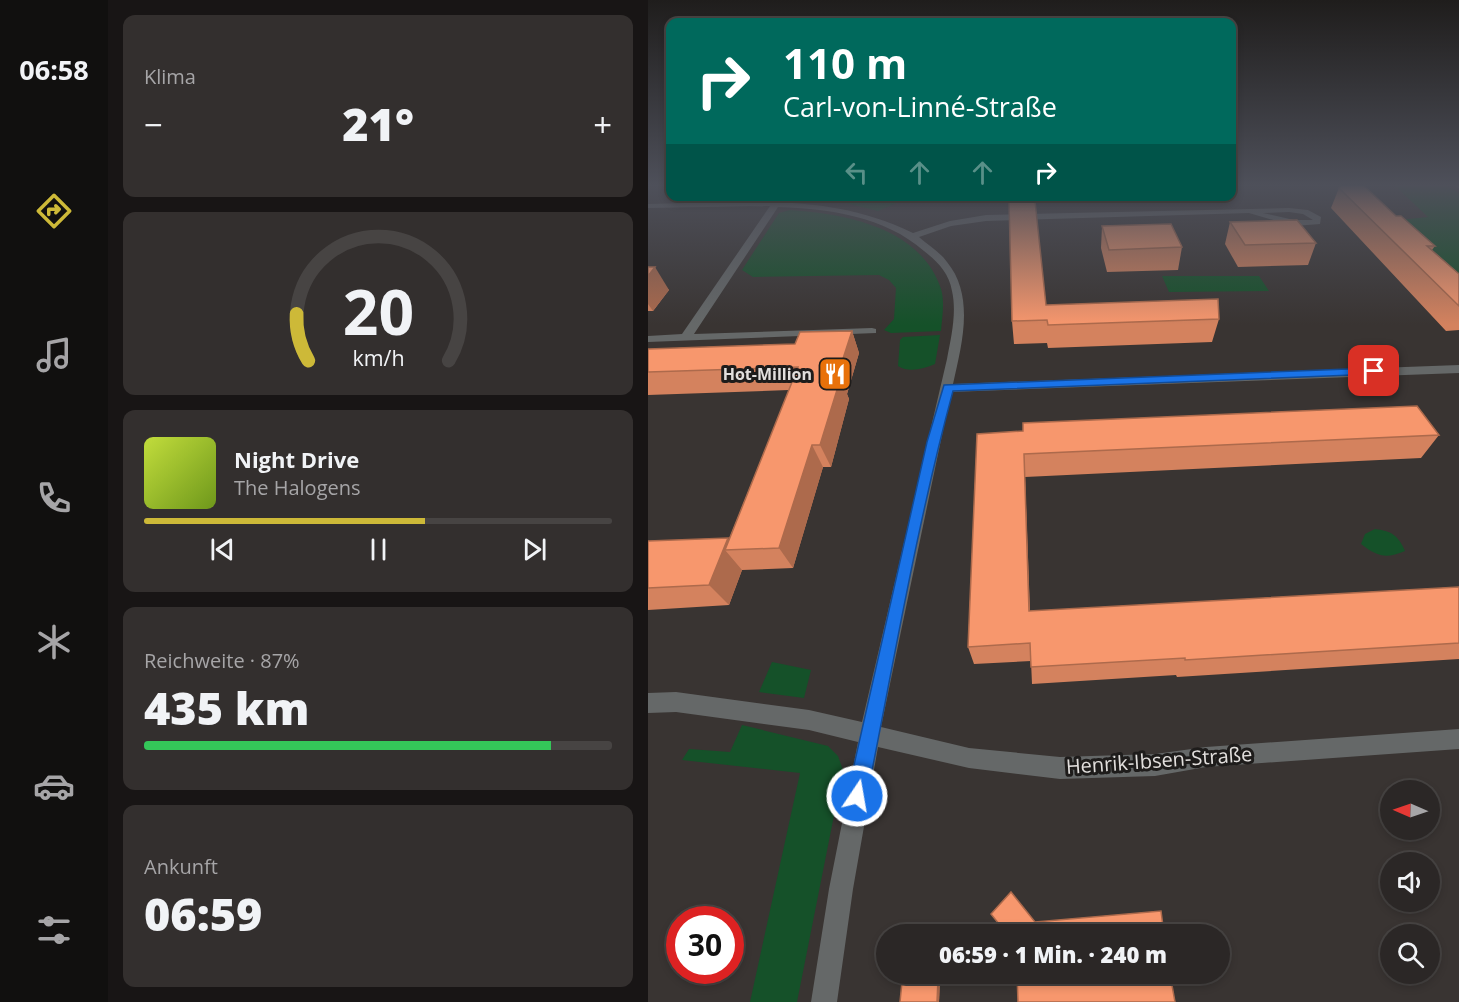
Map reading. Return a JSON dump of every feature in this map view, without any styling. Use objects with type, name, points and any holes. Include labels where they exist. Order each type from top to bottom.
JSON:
[{"type":"street","points":[[686,337],[758,231]]},
{"type":"street","points":[[824,1002],[838,901],[871,733],[930,453],[948,388],[958,332],[960,303],[955,279],[941,259],[912,236],[901,231]]},
{"type":"street","points":[[912,236],[929,231]]},
{"type":"street","points":[[648,339],[872,331]]},
{"type":"street","points":[[948,388],[1459,369]]},
{"type":"street","name":"Henrik-Ibsen-Straße","points":[[648,703],[676,702],[810,720],[969,758],[1060,768],[1155,765],[1206,757],[1459,739]]},
{"type":"green space","points":[[767,231],[885,231],[917,251],[931,268],[942,294],[941,331],[891,333],[884,330],[894,319],[896,288],[889,280],[879,275],[753,277],[742,270]]},
{"type":"green space","points":[[1391,231],[1459,231],[1459,283]]},
{"type":"green space","points":[[1162,276],[1259,276],[1269,291],[1169,292]]},
{"type":"green space","points":[[940,335],[935,364],[911,370],[898,366],[900,340],[903,337]]},
{"type":"green space","points":[[1375,529],[1393,535],[1400,541],[1405,551],[1387,556],[1372,552],[1361,544],[1365,534]]},
{"type":"green space","points":[[772,662],[811,670],[804,698],[759,692]]},
{"type":"green space","points":[[742,725],[828,746],[838,756],[843,770],[797,1002],[750,1002],[800,773],[682,760],[689,749],[730,752]]},
{"type":"building","points":[[1010,231],[1038,231],[1046,305],[1218,299],[1219,319],[1048,325],[1047,320],[1012,321]]},
{"type":"building","points":[[1103,231],[1174,231],[1182,247],[1109,250]]},
{"type":"building","points":[[1236,231],[1306,231],[1316,243],[1245,245]]},
{"type":"building","points":[[1382,231],[1418,231],[1435,246],[1427,246],[1459,274],[1459,306]]},
{"type":"building","points":[[648,267],[655,267],[648,276]]},
{"type":"building","points":[[852,331],[837,377],[841,377],[820,445],[812,445],[779,548],[725,550],[798,367],[648,372],[648,349],[795,344],[800,332]]},
{"type":"building","points":[[1417,406],[1439,435],[1024,454],[1029,611],[1459,587],[1459,643],[1031,667],[1030,643],[968,647],[977,434],[1023,431],[1023,423]]},
{"type":"building","points":[[728,538],[709,585],[648,588],[648,541]]},
{"type":"building","points":[[1011,892],[1035,922],[1161,911],[1163,924],[999,924],[991,914]]},
{"type":"building","points":[[902,984],[938,984],[937,1002],[900,1002]]},
{"type":"building","points":[[1017,984],[1172,984],[1175,1002],[1018,1002]]},
{"type":"place","name":"Hot-Million","points":[[835,374]]},
{"type":"route","points":[[857,796],[905,566],[933,442],[948,388],[1374,371]]}]
